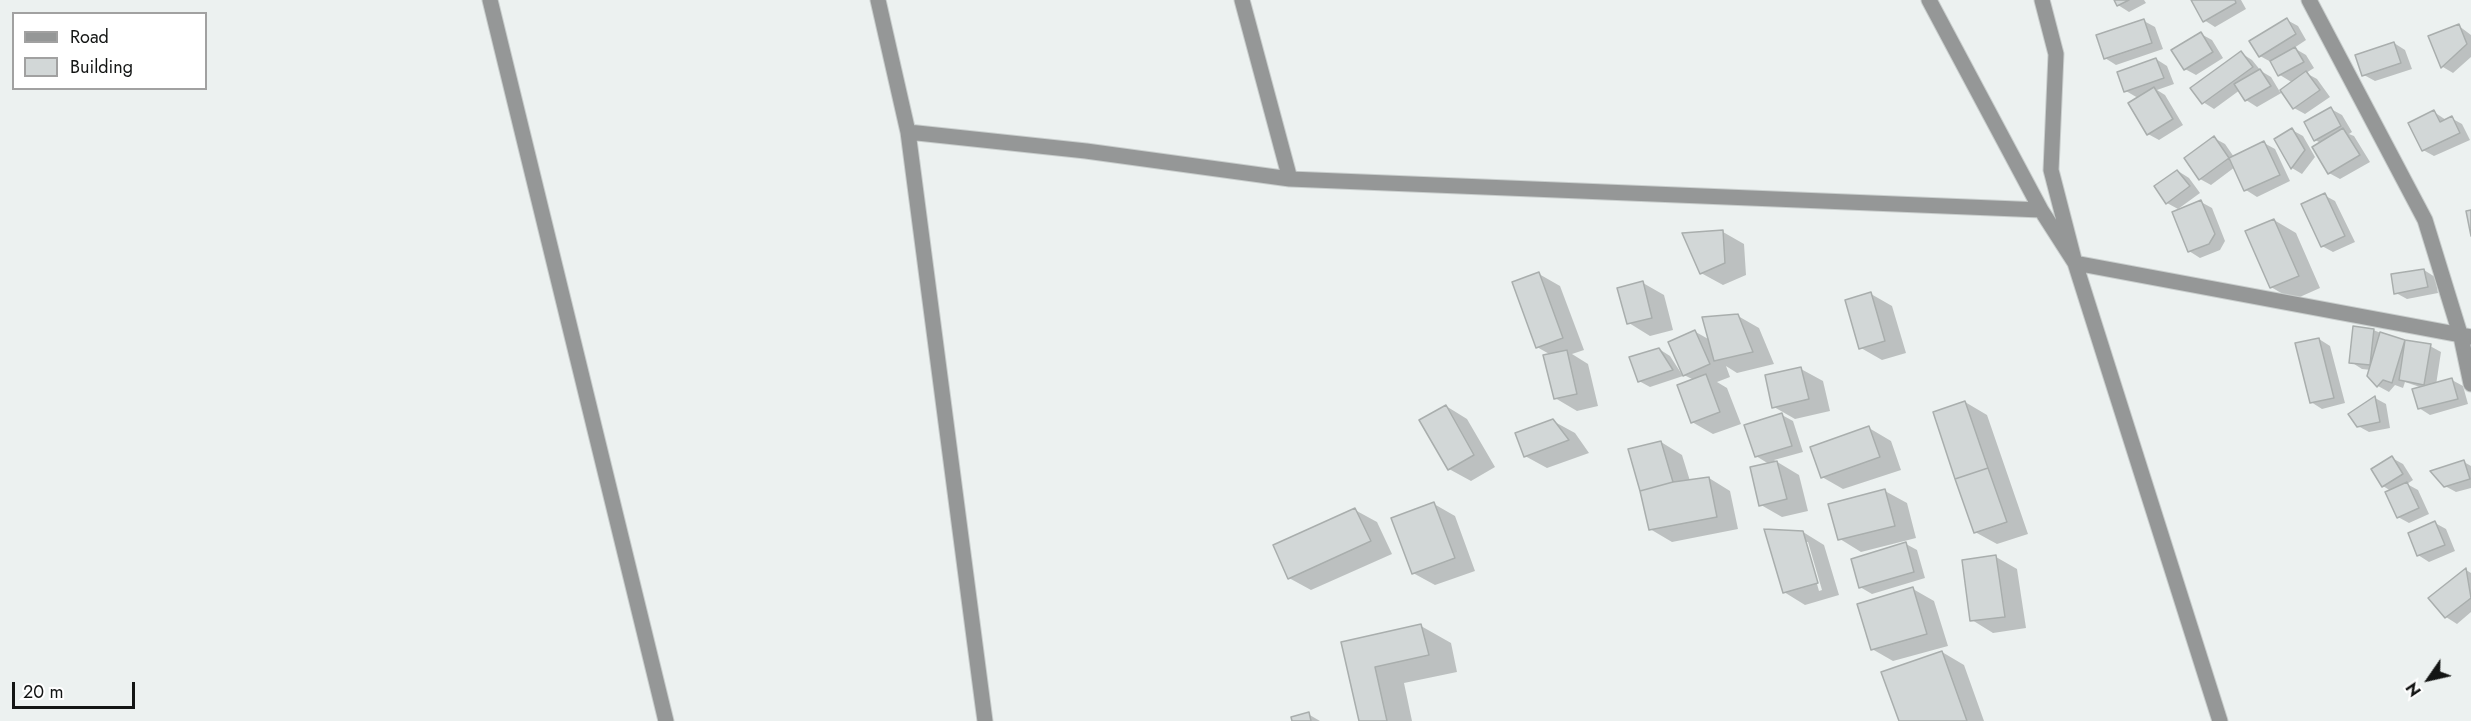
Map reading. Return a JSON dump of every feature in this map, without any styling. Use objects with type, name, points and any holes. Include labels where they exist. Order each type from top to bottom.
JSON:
[{"type":"street","points":[[490,0],[666,721]]},
{"type":"street","points":[[878,0],[908,132],[985,721]]},
{"type":"street","points":[[1242,0],[1290,179]]},
{"type":"street","points":[[1929,0],[2040,210],[2075,263],[2466,337]]},
{"type":"street","points":[[2042,0],[2056,54],[2051,170],[2075,263],[2220,721]]},
{"type":"street","points":[[2309,0],[2426,220],[2466,337],[2471,384]]},
{"type":"street","points":[[908,132],[1086,151],[1290,179],[2040,210]]},
{"type":"building","points":[[2114,0],[2129,0],[2117,6]]},
{"type":"building","points":[[2191,0],[2235,0],[2236,3],[2203,22]]},
{"type":"building","points":[[2287,18],[2296,34],[2259,57],[2249,41]]},
{"type":"building","points":[[2144,19],[2152,43],[2104,59],[2096,35]]},
{"type":"building","points":[[2459,24],[2467,44],[2441,68],[2428,36]]},
{"type":"building","points":[[2201,32],[2213,52],[2184,70],[2171,50]]},
{"type":"building","points":[[2394,42],[2401,63],[2362,76],[2355,55]]},
{"type":"building","points":[[2295,47],[2304,62],[2278,76],[2270,61]]},
{"type":"building","points":[[2241,51],[2253,67],[2202,104],[2190,88]]},
{"type":"building","points":[[2156,58],[2164,78],[2124,92],[2117,72]]},
{"type":"building","points":[[2260,69],[2271,86],[2245,101],[2234,84]]},
{"type":"building","points":[[2306,71],[2320,90],[2293,109],[2280,90]]},
{"type":"building","points":[[2154,87],[2173,119],[2147,135],[2128,103]]},
{"type":"building","points":[[2331,107],[2341,126],[2314,141],[2304,122]]},
{"type":"building","points":[[2434,110],[2440,122],[2452,116],[2460,133],[2422,151],[2408,123]]},
{"type":"building","points":[[2292,128],[2305,150],[2291,169],[2274,139]]},
{"type":"building","points":[[2343,128],[2360,155],[2328,174],[2312,147]]},
{"type":"building","points":[[2214,136],[2229,158],[2199,180],[2184,158]]},
{"type":"building","points":[[2264,141],[2280,175],[2244,191],[2229,158]]},
{"type":"building","points":[[2177,170],[2190,186],[2166,204],[2154,186]]},
{"type":"building","points":[[2325,193],[2345,236],[2321,247],[2301,204]]},
{"type":"building","points":[[2201,200],[2215,234],[2209,244],[2188,252],[2172,212]]},
{"type":"building","points":[[2471,210],[2471,236],[2466,211]]},
{"type":"building","points":[[2274,219],[2299,276],[2270,288],[2245,231]]},
{"type":"building","points":[[1723,230],[1725,263],[1700,274],[1682,233]]},
{"type":"building","points":[[2424,269],[2428,287],[2394,294],[2391,274]]},
{"type":"building","points":[[1539,272],[1563,338],[1536,348],[1512,282]]},
{"type":"building","points":[[1643,281],[1652,318],[1627,324],[1617,288]]},
{"type":"building","points":[[1871,292],[1885,341],[1859,349],[1845,300]]},
{"type":"building","points":[[1738,314],[1753,352],[1714,361],[1702,317]]},
{"type":"building","points":[[2353,326],[2374,329],[2370,365],[2349,363]]},
{"type":"building","points":[[1695,330],[1710,364],[1683,376],[1668,342]]},
{"type":"building","points":[[2380,332],[2405,340],[2392,383],[2383,380],[2377,387],[2367,376]]},
{"type":"building","points":[[2319,338],[2334,398],[2310,403],[2295,343]]},
{"type":"building","points":[[2405,340],[2431,344],[2424,385],[2399,380]]},
{"type":"building","points":[[1659,348],[1673,370],[1638,382],[1629,357]]},
{"type":"building","points":[[1567,350],[1577,394],[1554,399],[1543,355]]},
{"type":"building","points":[[1801,367],[1809,399],[1772,408],[1765,375]]},
{"type":"building","points":[[1706,374],[1720,412],[1691,423],[1677,385]]},
{"type":"building","points":[[2452,378],[2458,399],[2418,409],[2412,389]]},
{"type":"building","points":[[2375,396],[2380,422],[2357,427],[2348,414]]},
{"type":"building","points":[[1965,401],[1988,468],[1955,479],[1933,412]]},
{"type":"building","points":[[1446,405],[1474,455],[1448,470],[1419,420]]},
{"type":"building","points":[[1782,413],[1792,446],[1755,457],[1744,425]]},
{"type":"building","points":[[1553,419],[1569,440],[1524,457],[1515,433]]},
{"type":"building","points":[[1869,426],[1880,457],[1821,478],[1810,447]]},
{"type":"building","points":[[1661,441],[1673,482],[1640,491],[1628,449]]},
{"type":"building","points":[[2392,456],[2403,474],[2382,487],[2371,469]]},
{"type":"building","points":[[2464,460],[2470,479],[2444,487],[2430,471]]},
{"type":"building","points":[[1777,461],[1787,499],[1759,506],[1750,467]]},
{"type":"building","points":[[1988,468],[2007,522],[1974,533],[1955,479]]},
{"type":"building","points":[[1709,477],[1717,517],[1649,530],[1640,491],[1673,482]]},
{"type":"building","points":[[2407,482],[2419,508],[2397,518],[2385,492]]},
{"type":"building","points":[[1885,489],[1895,526],[1838,540],[1828,504]]},
{"type":"building","points":[[1434,502],[1455,558],[1412,574],[1391,518]]},
{"type":"building","points":[[1355,508],[1371,541],[1288,579],[1273,545]]},
{"type":"building","points":[[2435,521],[2445,545],[2417,556],[2408,533]]},
{"type":"building","points":[[1764,529],[1803,531],[1818,583],[1783,593]]},
{"type":"building","points":[[1906,542],[1914,572],[1859,588],[1851,559]]},
{"type":"building","points":[[1996,555],[2005,617],[1970,621],[1962,560]]},
{"type":"building","points":[[2466,568],[2471,598],[2445,618],[2428,598]]},
{"type":"building","points":[[1913,587],[1927,634],[1871,650],[1857,604]]},
{"type":"building","points":[[1421,624],[1429,655],[1375,667],[1387,721],[1359,721],[1341,642]]},
{"type":"building","points":[[1942,651],[1967,721],[1899,721],[1881,672]]},
{"type":"building","points":[[1309,712],[1311,721],[1292,721],[1291,717]]}]
